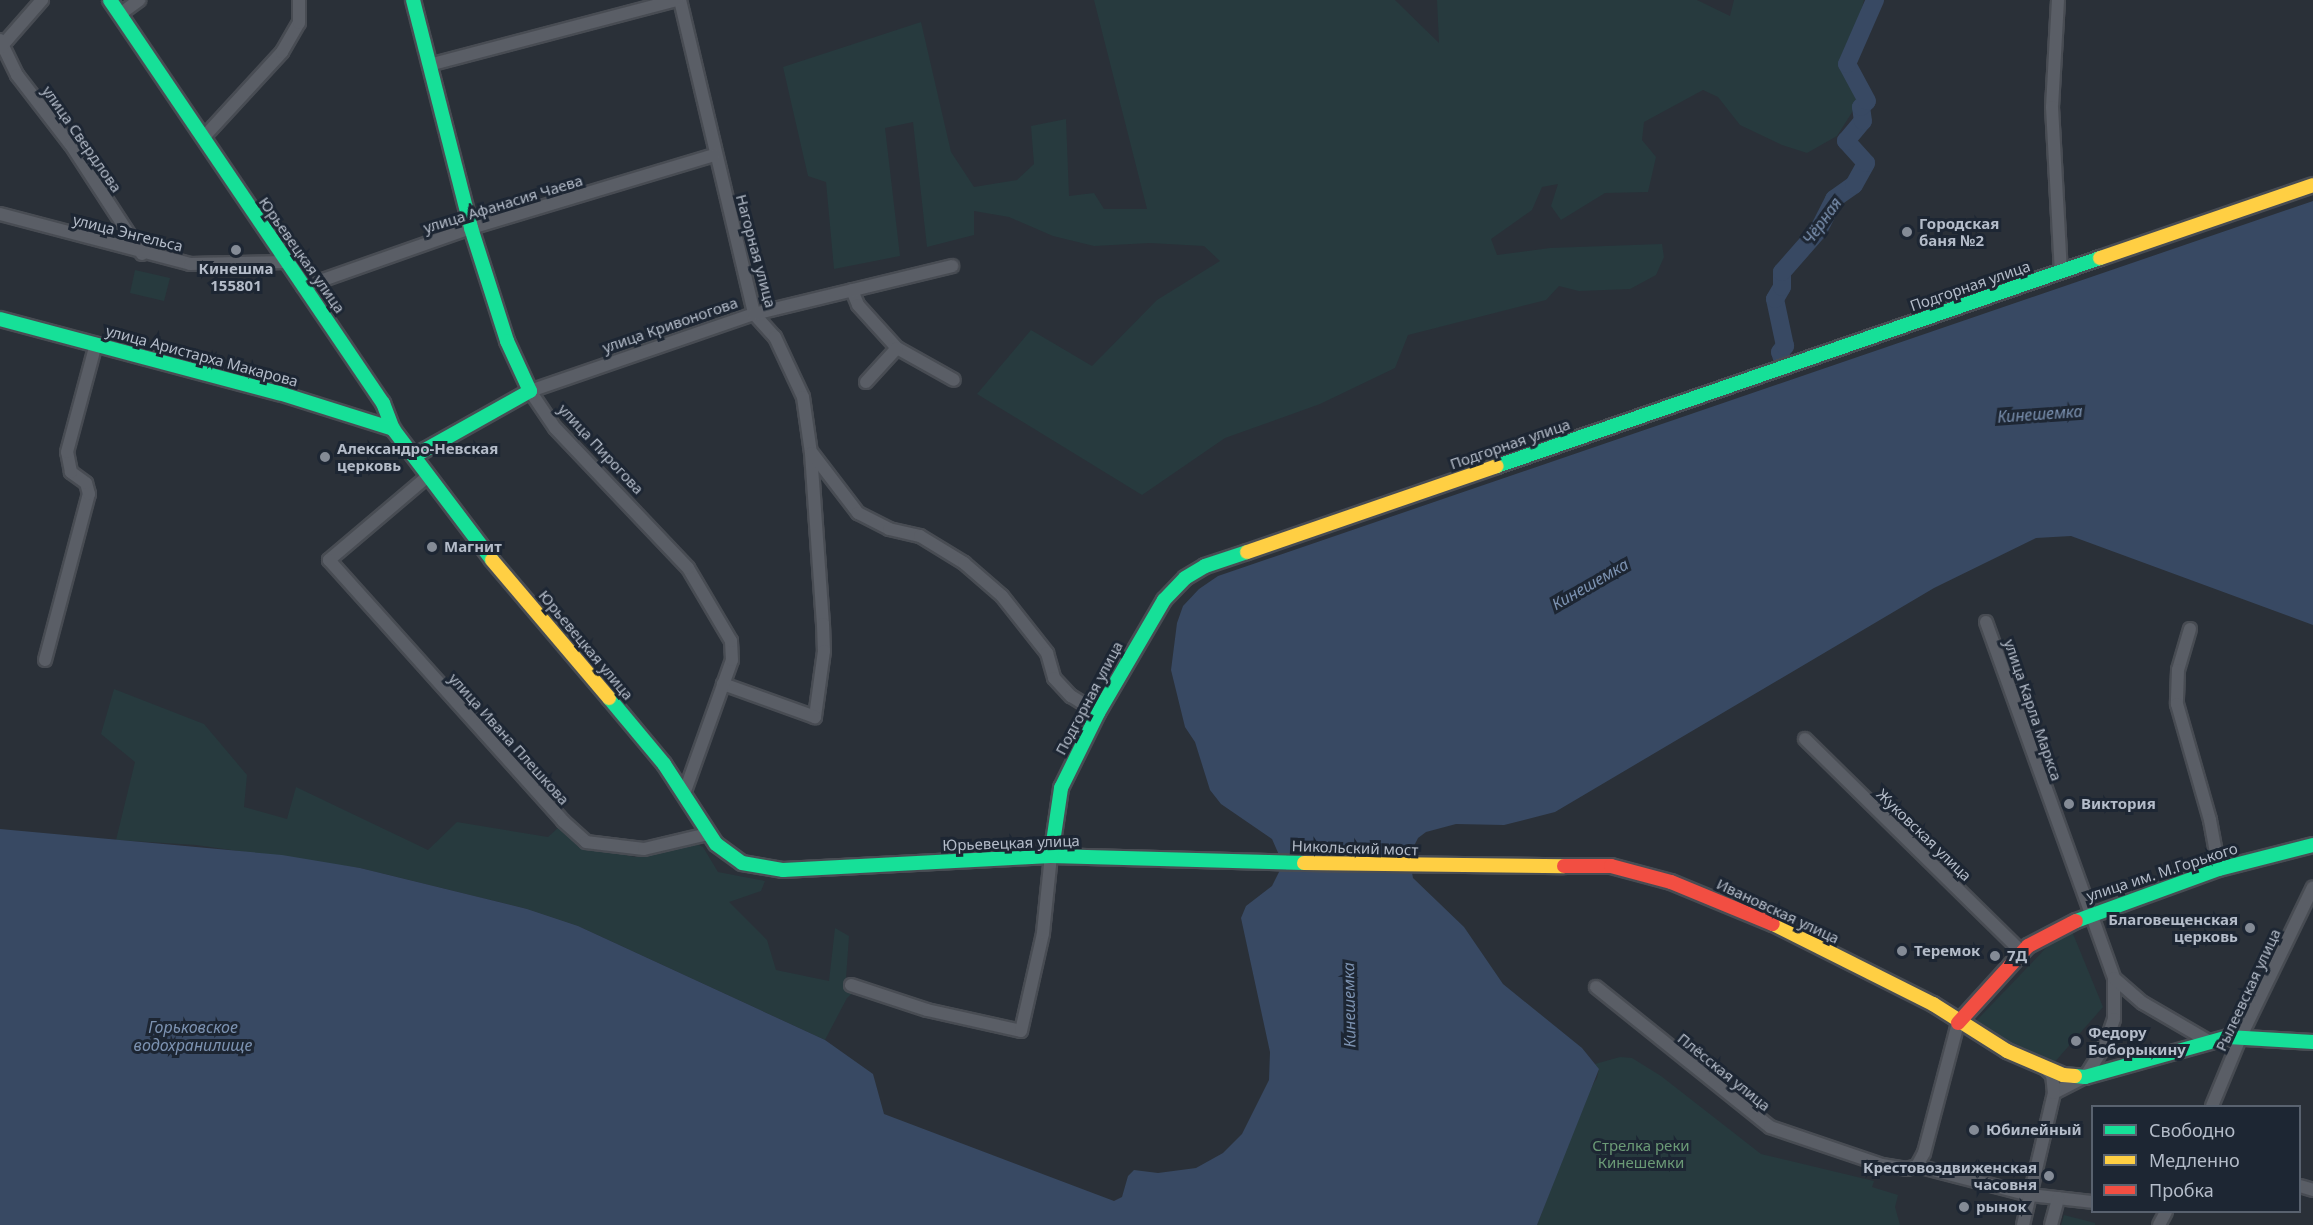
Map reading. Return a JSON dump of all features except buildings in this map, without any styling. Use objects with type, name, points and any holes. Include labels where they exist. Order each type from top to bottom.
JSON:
[{"type":"street","points":[[1,44],[42,0]]},
{"type":"street","name":"Юрьевецкая улица","points":[[110,0],[383,403],[393,429],[488,555],[664,764],[708,834],[728,856],[742,863],[783,870],[1051,855],[1276,862]]},
{"type":"street","points":[[120,15],[140,0]]},
{"type":"street","points":[[203,138],[282,52],[299,23],[299,0]]},
{"type":"street","name":"улица Пирогова","points":[[412,0],[471,228],[507,340],[530,391],[555,428],[688,568],[731,641],[732,660],[684,794]]},
{"type":"street","points":[[429,65],[678,0]]},
{"type":"street","name":"Нагорная улица","points":[[678,0],[754,314],[775,337],[803,398],[811,453],[824,651],[815,717],[723,684]]},
{"type":"street","points":[[2058,0],[2052,107],[2061,272]]},
{"type":"street","name":"улица Свердлова","points":[[1,44],[17,75],[71,145],[142,254]]},
{"type":"street","name":"улица Афанасия Чаева","points":[[303,287],[471,228],[714,155]]},
{"type":"street","name":"Подгорная улица","points":[[851,985],[927,1010],[1021,1031],[1043,933],[1061,788],[1098,713],[1164,600],[1185,578],[1205,566],[2313,185]]},
{"type":"street","name":"улица Энгельса","points":[[0,214],[142,254],[190,264],[286,262]]},
{"type":"street","name":"улица Кривоногова","points":[[414,456],[530,391],[754,314],[952,266]]},
{"type":"street","points":[[852,290],[858,305],[897,348],[954,380]]},
{"type":"street","name":"улица Аристарха Макарова","points":[[0,319],[279,393],[393,429]]},
{"type":"street","points":[[45,660],[89,494],[86,483],[71,472],[67,452],[96,344]]},
{"type":"street","points":[[866,382],[897,348]]},
{"type":"street","points":[[811,453],[858,513],[889,529],[920,536],[964,563],[993,588],[1047,653],[1054,678],[1071,696],[1098,713]]},
{"type":"street","name":"улица Ивана Плешкова","points":[[429,476],[329,560],[563,821],[586,842],[644,849],[708,834]]},
{"type":"street","name":"улица Карла Маркса","points":[[1986,622],[2088,914],[2114,978],[2115,1006],[2110,1033],[2085,1077]]},
{"type":"street","points":[[2190,629],[2178,670],[2176,704],[2210,820],[2219,869]]},
{"type":"street","name":"Жуковская улица","points":[[1805,739],[2022,952]]},
{"type":"street","name":"улица им. М.Горького","points":[[1917,1166],[1924,1153],[1958,1023],[2022,952],[2088,914],[2219,869],[2313,845]]},
{"type":"street","name":"Никольский мост","points":[[1276,862],[1432,867]]},
{"type":"street","name":"Ивановская улица","points":[[1432,867],[1582,865],[1643,872],[1765,920],[1933,1004],[1958,1023],[2046,1069],[2085,1077]]},
{"type":"street","name":"Рылеевская улица","points":[[2213,1105],[2241,1036],[2313,887]]},
{"type":"street","points":[[2114,978],[2143,1003],[2210,1042]]},
{"type":"street","name":"Плёсская улица","points":[[1596,987],[1770,1127],[1882,1165],[1907,1170],[1917,1166],[2030,1195],[2091,1202]]},
{"type":"street","points":[[2054,1093],[2085,1077],[2210,1042],[2241,1036],[2313,1041]]},
{"type":"street","points":[[2023,1225],[2054,1093],[2053,1078],[2046,1069]]},
{"type":"street","points":[[2051,1225],[2058,1198]]},
{"type":"green space","points":[[1094,0],[1395,0],[1439,43],[1437,0],[1697,0],[1730,16],[1734,0],[1864,0],[1849,54],[1860,74],[1856,106],[1837,136],[1807,153],[1782,145],[1740,125],[1718,97],[1703,90],[1644,122],[1642,140],[1656,157],[1648,192],[1605,193],[1561,220],[1551,206],[1558,184],[1542,187],[1532,210],[1491,239],[1497,255],[1550,248],[1662,244],[1664,257],[1656,275],[1630,289],[1579,291],[1559,286],[1546,300],[1408,335],[1395,368],[1320,404],[1225,438],[1142,495],[977,394],[1031,330],[1092,366],[1157,300],[1220,261],[1204,246],[1150,243],[1094,246],[1053,236],[1009,217],[974,211],[974,235],[927,247],[913,122],[885,128],[900,256],[834,269],[826,182],[808,176],[783,67],[921,22],[951,152],[974,187],[1017,180],[1034,164],[1031,126],[1066,119],[1069,196],[1094,193],[1104,209],[1147,209]]},
{"type":"green space","points":[[135,270],[170,278],[164,301],[130,293]]},
{"type":"green space","points":[[114,689],[204,724],[247,775],[244,807],[287,819],[296,787],[428,850],[457,822],[548,837],[559,827],[580,845],[635,857],[692,842],[703,847],[718,872],[765,881],[761,891],[729,902],[767,940],[776,970],[829,981],[835,928],[849,936],[846,978],[864,983],[847,998],[825,1040],[578,926],[527,909],[360,868],[196,845],[116,840],[135,762],[101,734]]},
{"type":"green space","points":[[2069,924],[2103,1007],[2053,1064],[1974,1023]]},
{"type":"green space","name":"Стрелка реки Кинешемки","points":[[1620,1057],[1632,1058],[1661,1076],[1761,1154],[1874,1181],[1872,1187],[1898,1195],[1895,1207],[1900,1225],[1537,1225],[1586,1096],[1597,1078],[1599,1069],[1595,1064]]},
{"type":"green space","points":[[2064,1215],[2095,1223],[2095,1225],[2061,1225]]},
{"type":"water","points":[[2313,201],[2313,625],[2071,536],[2036,538],[1934,588],[1555,812],[1504,825],[1456,824],[1426,832],[1418,838],[1409,856],[1413,878],[1464,927],[1503,984],[1582,1048],[1599,1069],[1537,1225],[0,1225],[0,829],[282,855],[360,868],[527,909],[578,926],[825,1040],[873,1074],[884,1114],[1114,1201],[1122,1197],[1128,1176],[1134,1170],[1158,1173],[1196,1168],[1223,1153],[1242,1134],[1269,1080],[1270,1052],[1241,918],[1246,906],[1272,886],[1283,864],[1272,839],[1221,804],[1210,790],[1195,742],[1185,727],[1171,670],[1177,623],[1183,606],[1199,589],[1218,576]]},
{"type":"waterway","name":"Чёрная","points":[[1782,358],[1780,352],[1785,346],[1775,299],[1782,287],[1782,272],[1818,231],[1834,199],[1854,185],[1866,163],[1846,141],[1863,121],[1861,107],[1867,101],[1847,64],[1875,0]]},
{"type":"traffic: fast","points":[[110,0],[383,403],[393,429],[492,560]]},
{"type":"traffic: fast","points":[[413,0],[471,228],[507,341],[530,391],[414,456]]},
{"type":"traffic: fast","points":[[1497,466],[2100,258]]},
{"type":"traffic: fast","points":[[0,319],[279,393],[393,429]]},
{"type":"traffic: fast","points":[[1051,856],[1061,788],[1098,713],[1164,600],[1185,578],[1205,566],[1247,552]]},
{"type":"traffic: fast","points":[[609,698],[664,764],[716,844],[742,863],[783,870],[1051,856],[1304,863]]},
{"type":"traffic: fast","points":[[2076,921],[2219,869],[2313,845]]},
{"type":"traffic: fast","points":[[2075,1076],[2085,1077],[2228,1037],[2313,1042]]},
{"type":"traffic: slow","points":[[2100,258],[2313,185]]},
{"type":"traffic: slow","points":[[1247,552],[1497,466]]},
{"type":"traffic: slow","points":[[492,560],[609,698]]},
{"type":"traffic: slow","points":[[1304,863],[1564,866]]},
{"type":"traffic: slow","points":[[1773,924],[1933,1004],[2007,1051],[2063,1075],[2075,1076]]},
{"type":"traffic: jam","points":[[1564,866],[1611,866],[1671,882],[1773,924]]},
{"type":"traffic: jam","points":[[1958,1023],[2028,946],[2076,921]]},
{"type":"place","name":"Городская баня №2","points":[[1907,232]]},
{"type":"place","name":"Кинешма 155801","points":[[236,250]]},
{"type":"place","name":"Александро-Невская церковь","points":[[325,457]]},
{"type":"place","name":"Магнит","points":[[432,547]]},
{"type":"place","name":"Виктория","points":[[2069,804]]},
{"type":"place","name":"Благовещенская церковь","points":[[2250,928]]},
{"type":"place","name":"Теремок","points":[[1902,951]]},
{"type":"place","name":"7Д","points":[[1995,956]]},
{"type":"place","name":"Федору Боборыкину","points":[[2076,1041]]},
{"type":"place","name":"Юбилейный","points":[[1974,1130]]},
{"type":"place","name":"Крестовоздвиженская часовня","points":[[2049,1176]]},
{"type":"place","name":"рынок","points":[[1964,1207]]},
{"type":"water label","name":"Кинешемка","points":[[2040,414]]},
{"type":"water label","name":"Кинешемка","points":[[1590,584]]},
{"type":"water label","name":"Кинешемка","points":[[1349,1005]]},
{"type":"water label","name":"Горьковское водохранилище","points":[[193,1036]]}]
